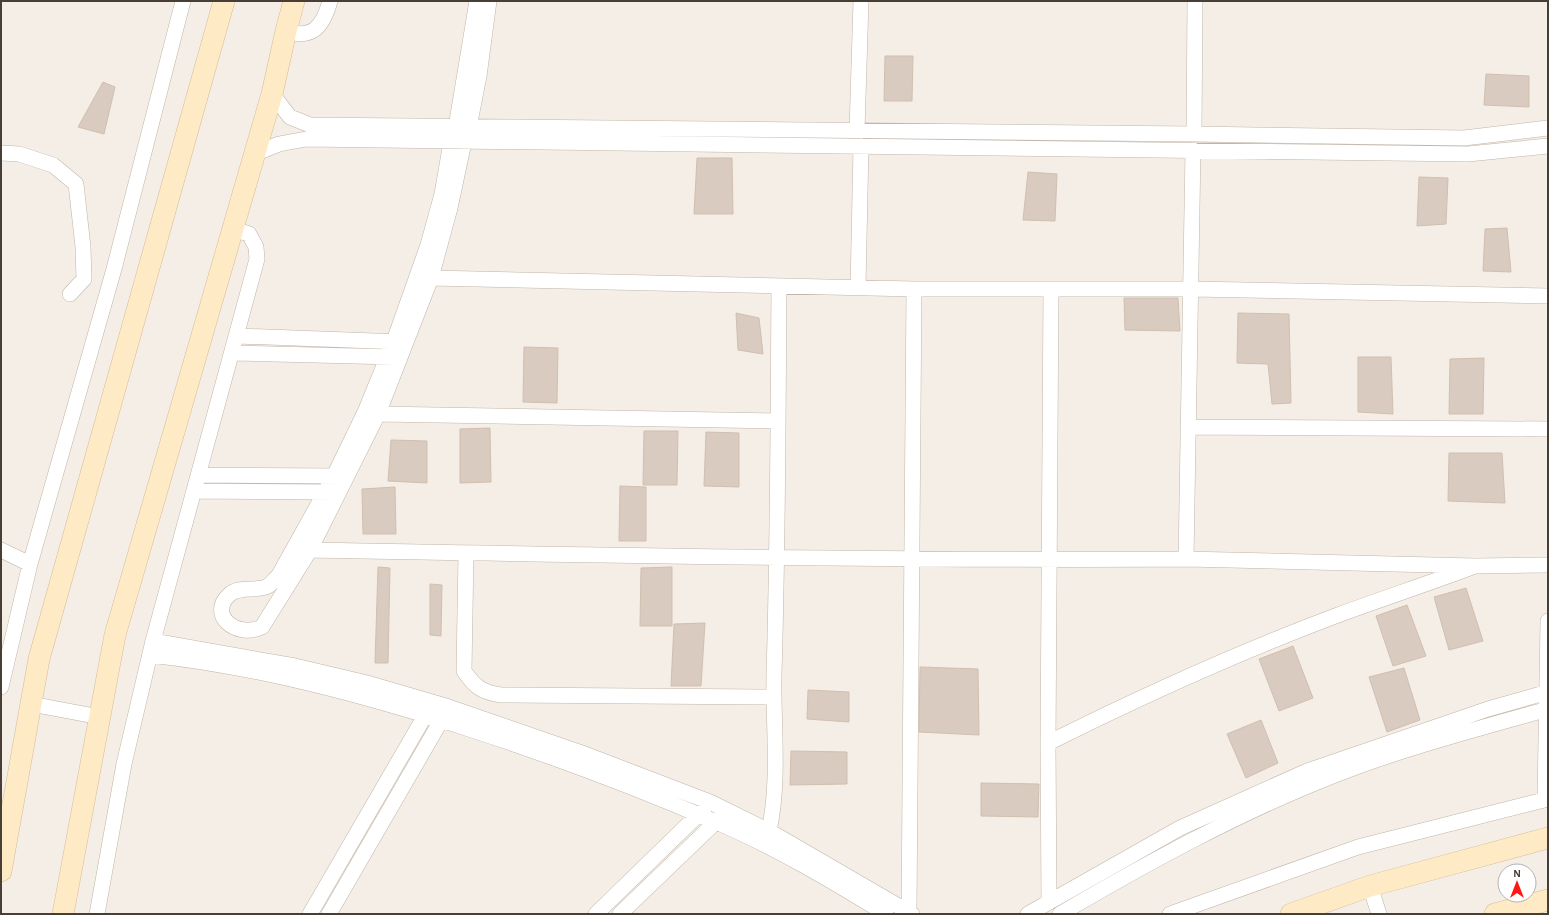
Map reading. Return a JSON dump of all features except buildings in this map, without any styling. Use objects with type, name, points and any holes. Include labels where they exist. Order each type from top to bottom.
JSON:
[{"type":"main road","points":[[1,871],[39,659],[224,1]]},
{"type":"main road","points":[[63,914],[115,635],[272,94],[294,1]]},
{"type":"main road","points":[[1291,914],[1370,886],[1548,838]]},
{"type":"main road","points":[[1495,914],[1548,900]]},
{"type":"street","points":[[1,688],[30,564],[114,269],[183,1]]},
{"type":"street","points":[[286,31],[299,35],[309,33],[319,26],[326,15],[330,1]]},
{"type":"street","points":[[462,127],[477,1]]},
{"type":"street","points":[[462,127],[478,76],[489,1]]},
{"type":"street","points":[[857,130],[861,1]]},
{"type":"street","points":[[1194,134],[1195,1]]},
{"type":"street","points":[[272,94],[290,117],[310,125],[1464,138],[1548,128]]},
{"type":"street","points":[[254,154],[279,144],[306,139],[1468,154],[1548,146]]},
{"type":"street","points":[[400,341],[431,278],[450,208],[457,142]]},
{"type":"street","points":[[332,492],[310,550],[262,626],[252,631],[240,630],[230,626],[224,619],[222,610],[224,600],[230,594],[247,588],[266,587],[279,575],[332,492],[378,414],[457,142]]},
{"type":"street","points":[[858,288],[861,146]]},
{"type":"street","points":[[1186,559],[1193,150]]},
{"type":"street","points":[[1,153],[19,154],[53,165],[76,184],[83,247],[84,279],[70,294]]},
{"type":"street","points":[[97,914],[124,764],[151,648],[257,259],[256,247],[249,234],[233,229]]},
{"type":"street","points":[[431,278],[914,289],[1191,289],[1548,296]]},
{"type":"street","points":[[769,831],[774,806],[779,286]]},
{"type":"street","points":[[445,714],[700,815],[722,817],[769,831],[910,913],[914,289]]},
{"type":"street","points":[[1049,902],[1048,743],[1051,290]]},
{"type":"street","points":[[237,336],[400,341]]},
{"type":"street","points":[[232,353],[394,357]]},
{"type":"street","points":[[341,476],[365,412],[394,357]]},
{"type":"street","points":[[378,414],[778,421]]},
{"type":"street","points":[[1188,427],[1548,429]]},
{"type":"street","points":[[199,475],[341,476]]},
{"type":"street","points":[[194,491],[332,492]]},
{"type":"street","points":[[1,550],[30,564]]},
{"type":"street","points":[[310,550],[1049,560],[1186,559],[1475,566],[1548,565]]},
{"type":"street","points":[[466,553],[464,671],[473,683],[485,692],[501,695],[774,697]]},
{"type":"street","points":[[1048,743],[1116,709],[1268,644],[1338,615],[1475,566]]},
{"type":"street","points":[[1170,914],[1358,847],[1547,800],[1548,621]]},
{"type":"street","points":[[151,648],[295,666],[366,683],[429,709],[582,753],[710,802],[722,817],[886,914]]},
{"type":"street","points":[[1028,914],[1180,828],[1307,771],[1488,709],[1548,692]]},
{"type":"street","points":[[31,704],[100,717]]},
{"type":"street","points":[[310,914],[429,709]]},
{"type":"street","points":[[1060,914],[1188,841],[1260,807],[1336,775],[1415,748],[1547,709]]},
{"type":"street","points":[[329,914],[445,714]]},
{"type":"street","points":[[596,914],[700,815],[710,802]]},
{"type":"street","points":[[620,914],[722,817]]},
{"type":"street","points":[[1370,886],[1380,914]]}]
